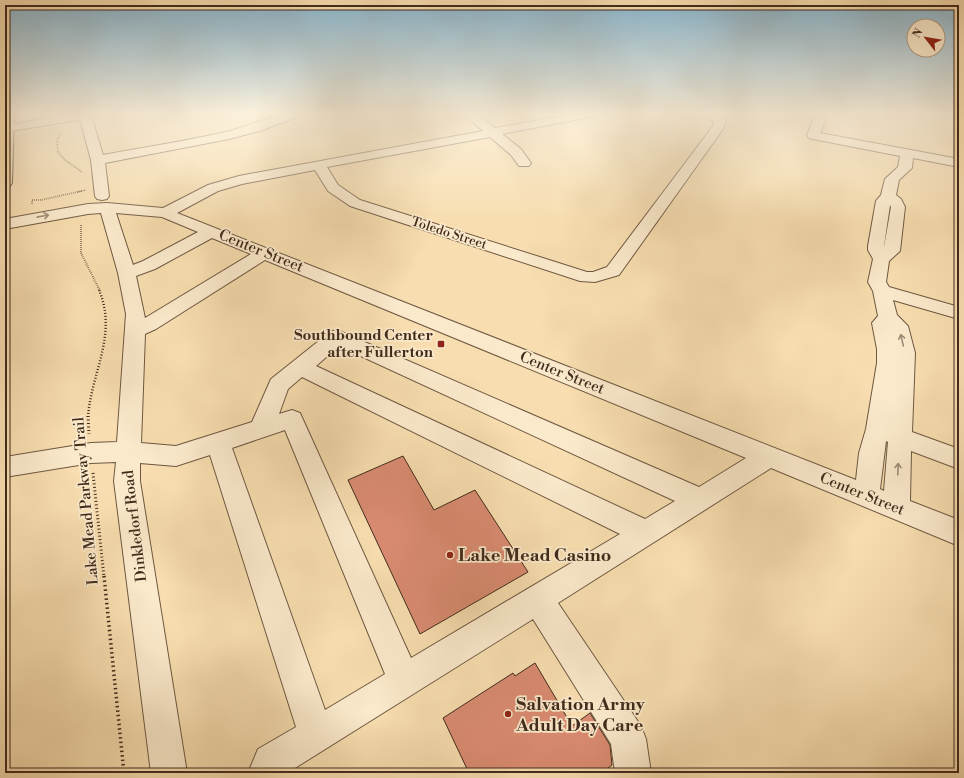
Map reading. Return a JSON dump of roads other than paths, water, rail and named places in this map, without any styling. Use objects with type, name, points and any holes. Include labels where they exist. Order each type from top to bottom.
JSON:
[{"type":"main road","points":[[5,182],[6,149]]},
{"type":"street","name":"Dinkledorf Road","points":[[95,149],[98,160],[104,202],[127,273],[136,314],[127,481],[169,773]]},
{"type":"street","points":[[98,160],[154,149]]},
{"type":"street","points":[[165,213],[213,188],[239,180],[401,149]]},
{"type":"street","points":[[513,149],[524,163]]},
{"type":"street","name":"Toledo Street","points":[[319,165],[333,188],[355,203],[586,277],[595,277],[613,271],[702,149]]},
{"type":"street","points":[[887,149],[959,163]]},
{"type":"street","points":[[882,259],[876,250],[876,246],[883,200],[888,196],[892,179],[905,168],[906,153]]},
{"type":"street","points":[[888,196],[898,204],[896,225],[892,251],[882,259],[877,282],[882,291],[888,318],[898,326],[905,353],[894,382],[889,433],[896,508]]},
{"type":"street","name":"Center Street","points":[[5,212],[77,198],[165,213],[265,252],[768,457],[959,533]]},
{"type":"street","name":"Center Street","points":[[5,224],[88,209],[104,202]]},
{"type":"street","points":[[880,221],[896,225]]},
{"type":"street","points":[[127,273],[149,265],[212,231]]},
{"type":"street","points":[[135,331],[149,325],[265,252]]},
{"type":"street","points":[[882,291],[959,313]]},
{"type":"street","points":[[261,428],[279,385],[336,337],[700,500]]},
{"type":"street","points":[[300,367],[646,533]]},
{"type":"street","points":[[5,467],[91,453],[128,452],[176,456],[292,419],[404,681]]},
{"type":"street","points":[[867,496],[875,436],[889,433],[959,459]]},
{"type":"street","points":[[218,442],[316,735]]},
{"type":"street","points":[[266,773],[271,762],[768,457]]},
{"type":"street","points":[[538,599],[628,739],[633,773]]},
{"type":"place","name":"Southbound Center after Fullerton","points":[[441,344]]},
{"type":"place","name":"Lake Mead Casino","points":[[450,555]]},
{"type":"place","name":"Salvation Army Adult Day Care","points":[[508,714]]}]
